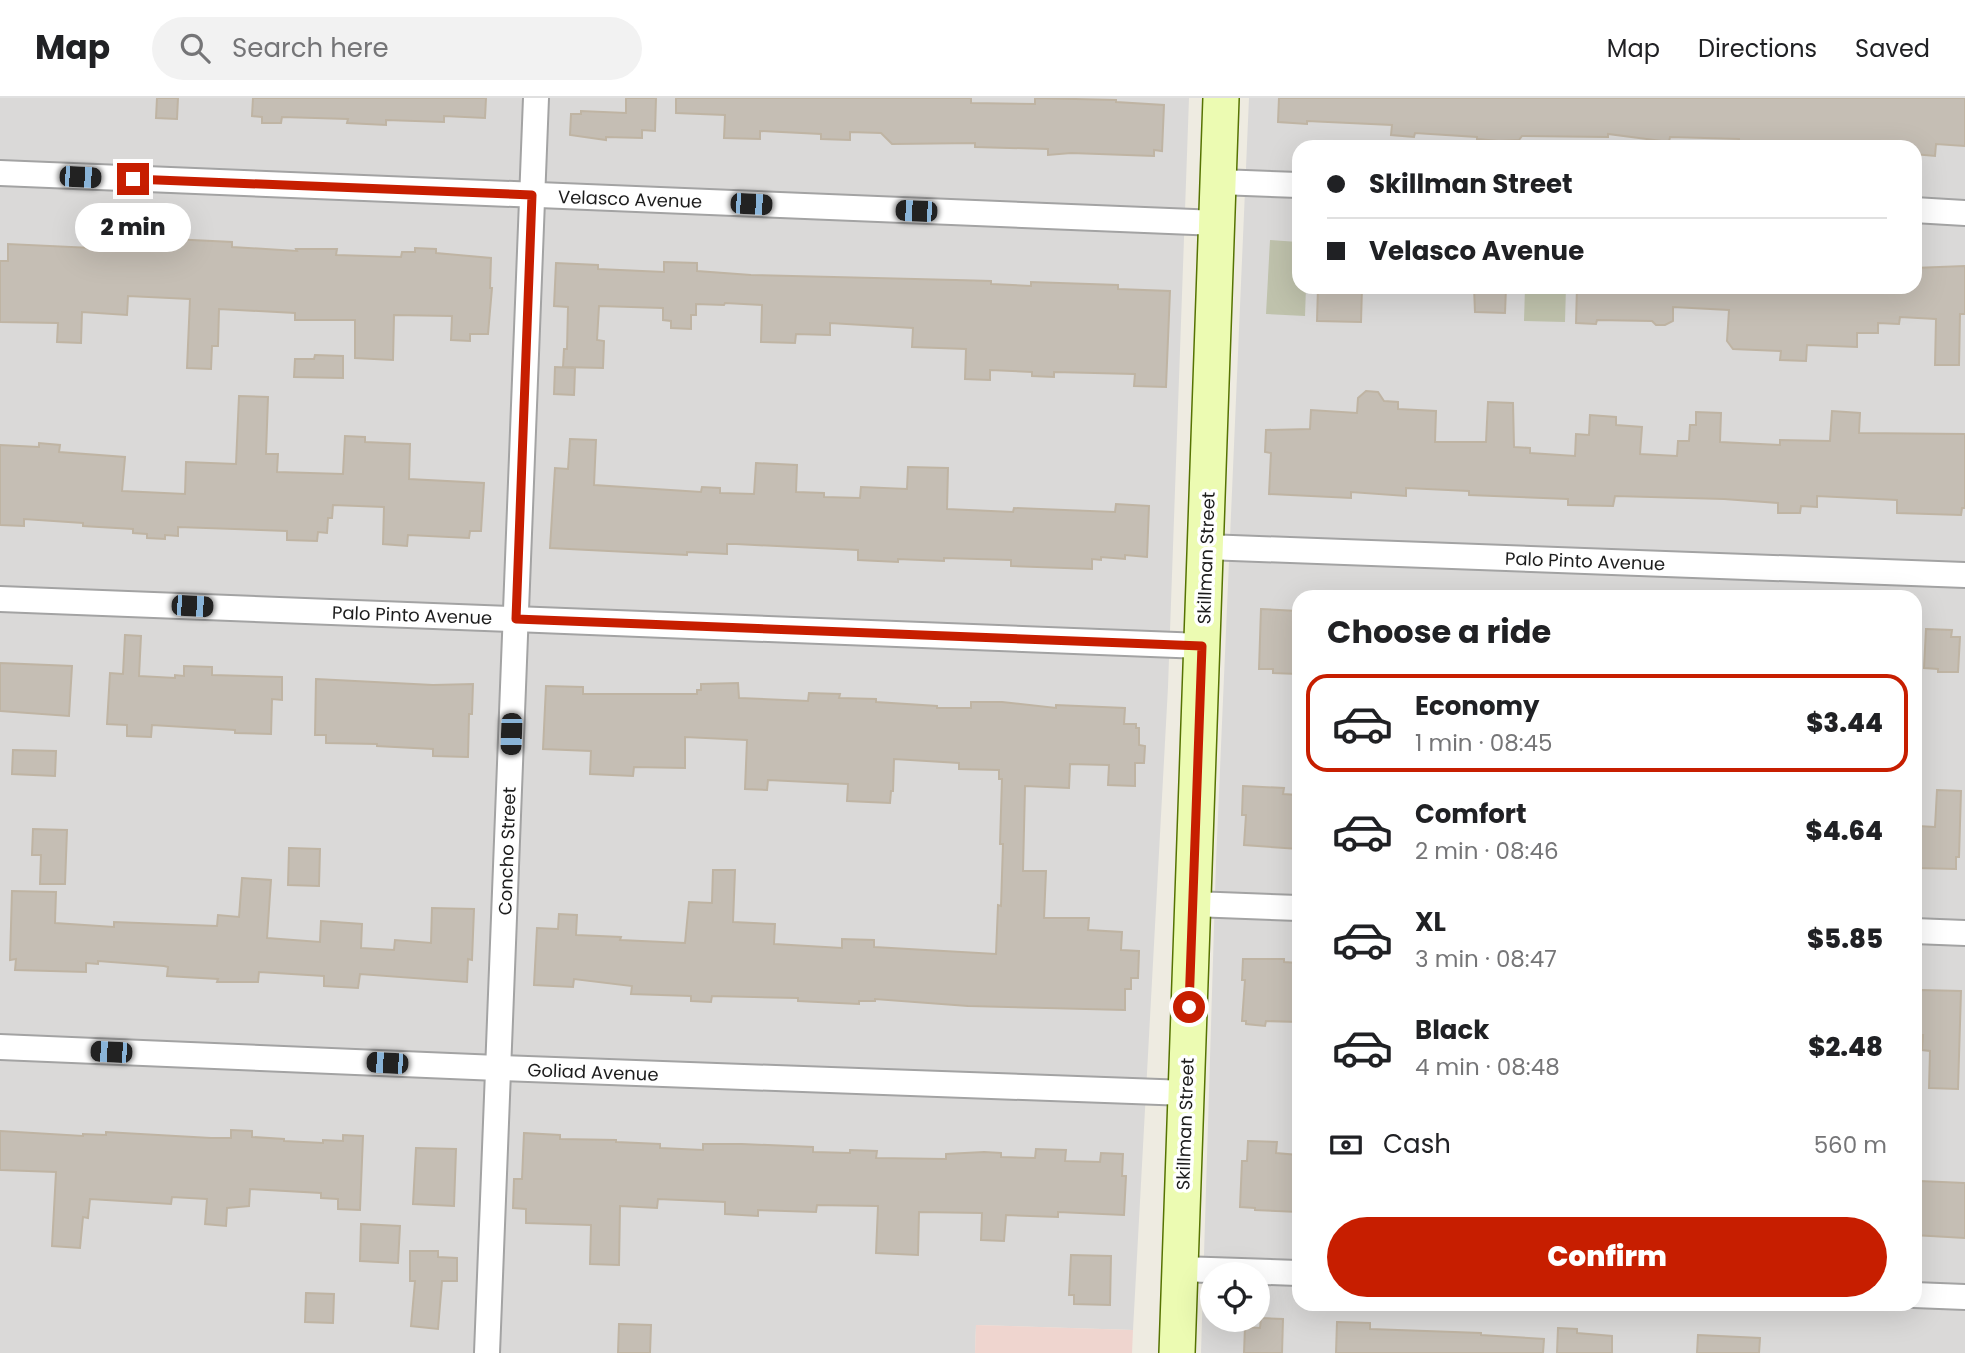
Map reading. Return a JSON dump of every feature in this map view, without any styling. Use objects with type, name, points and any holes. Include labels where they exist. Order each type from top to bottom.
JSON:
[{"type":"main road","name":"Skillman Street","points":[[1177,1353],[1221,98]]},
{"type":"street","name":"Concho Street","points":[[487,1353],[536,98]]},
{"type":"street","name":"Velasco Avenue","points":[[0,173],[1218,223]]},
{"type":"street","points":[[1219,182],[1292,185]]},
{"type":"street","points":[[1922,210],[1965,212]]},
{"type":"street","name":"Palo Pinto Avenue","points":[[1206,547],[1965,575]]},
{"type":"street","name":"Palo Pinto Avenue","points":[[0,599],[1202,646]]},
{"type":"street","points":[[1193,904],[1292,908]]},
{"type":"street","points":[[1922,931],[1965,933]]},
{"type":"street","name":"Goliad Avenue","points":[[0,1047],[1186,1093]]},
{"type":"street","points":[[1180,1269],[1292,1273]]},
{"type":"street","points":[[1922,1295],[1965,1297]]},
{"type":"shaded area","points":[[0,98],[1189,98],[1168,687],[1133,1330],[976,1325],[975,1353],[0,1353]]},
{"type":"shaded area","points":[[1249,98],[1965,98],[1965,1353],[1201,1353],[1202,1332],[1270,1332],[1270,1262],[1204,1262],[1216,862]]},
{"type":"shaded area","points":[[1270,240],[1292,242],[1292,294],[1306,294],[1305,316],[1266,314]]},
{"type":"shaded area","points":[[1525,294],[1566,294],[1565,322],[1524,321]]},
{"type":"shaded area","points":[[976,1325],[1133,1330],[1132,1353],[975,1353]]},
{"type":"building","points":[[157,98],[178,98],[177,119],[156,118]]},
{"type":"building","points":[[253,98],[486,98],[485,118],[444,116],[444,122],[386,120],[386,125],[347,123],[348,119],[282,117],[281,123],[262,123],[262,117],[252,116]]},
{"type":"building","points":[[626,98],[656,98],[655,131],[642,130],[642,138],[606,137],[606,140],[570,135],[571,114],[581,114],[581,111],[626,113]]},
{"type":"building","points":[[676,98],[971,98],[971,103],[1035,104],[1035,98],[1116,100],[1164,105],[1162,151],[1154,150],[1154,156],[1071,153],[1048,155],[1048,149],[975,147],[975,143],[892,144],[881,133],[850,132],[850,140],[821,139],[821,134],[760,131],[760,139],[724,138],[725,115],[676,113]]},
{"type":"building","points":[[1279,98],[1965,98],[1965,146],[1936,144],[1935,156],[1922,155],[1922,140],[1739,140],[1670,137],[1669,140],[1654,140],[1608,134],[1608,137],[1522,136],[1519,140],[1488,140],[1415,133],[1414,137],[1391,135],[1392,125],[1278,122]]},
{"type":"building","points":[[110,236],[232,242],[232,247],[297,251],[296,249],[337,249],[336,255],[401,257],[402,252],[415,252],[415,248],[436,249],[436,253],[491,258],[492,288],[488,334],[470,334],[470,341],[451,340],[452,316],[394,315],[393,360],[355,358],[355,320],[295,320],[295,313],[219,309],[218,346],[212,346],[211,369],[187,368],[190,299],[128,296],[127,315],[82,312],[81,343],[57,342],[58,323],[0,322],[0,261],[8,261],[8,244],[92,248],[92,245],[110,246]]},
{"type":"building","points":[[664,262],[697,263],[697,271],[751,275],[991,281],[991,284],[1031,286],[1031,282],[1118,285],[1118,289],[1170,291],[1166,387],[1134,386],[1135,374],[1054,372],[1054,377],[1032,376],[1032,372],[990,370],[990,380],[965,379],[966,349],[912,347],[913,328],[830,323],[830,335],[796,334],[795,343],[761,342],[762,305],[725,303],[696,304],[696,315],[691,315],[691,329],[671,328],[671,321],[663,320],[663,308],[599,306],[597,340],[604,341],[603,368],[563,367],[564,349],[567,349],[568,307],[554,306],[556,263],[598,265],[598,269],[664,272]]},
{"type":"building","points":[[1965,266],[1965,314],[1960,314],[1959,365],[1935,365],[1936,319],[1900,317],[1899,324],[1878,323],[1878,333],[1857,333],[1857,347],[1807,345],[1806,361],[1780,360],[1781,351],[1733,349],[1727,341],[1729,310],[1673,307],[1673,321],[1665,325],[1656,325],[1652,321],[1597,320],[1596,324],[1576,323],[1577,294],[1922,294],[1922,268]]},
{"type":"building","points":[[1318,294],[1362,294],[1361,322],[1317,321]]},
{"type":"building","points":[[1474,294],[1506,294],[1505,313],[1475,312]]},
{"type":"building","points":[[315,355],[343,356],[343,378],[294,377],[295,359],[314,359]]},
{"type":"building","points":[[555,367],[575,368],[574,395],[554,394]]},
{"type":"building","points":[[1366,391],[1378,392],[1384,401],[1398,402],[1398,409],[1436,411],[1435,442],[1486,442],[1488,402],[1513,403],[1514,447],[1530,448],[1530,453],[1575,456],[1576,434],[1589,435],[1590,415],[1616,417],[1616,425],[1642,427],[1640,454],[1677,456],[1678,441],[1689,441],[1690,425],[1696,425],[1696,412],[1721,413],[1720,442],[1780,445],[1780,440],[1830,441],[1832,411],[1860,413],[1859,433],[1965,434],[1965,508],[1962,508],[1961,515],[1897,513],[1897,500],[1817,496],[1817,507],[1801,506],[1800,513],[1778,513],[1778,503],[1724,499],[1615,496],[1613,506],[1568,505],[1568,499],[1469,495],[1469,491],[1406,488],[1406,496],[1351,492],[1351,498],[1269,494],[1271,453],[1265,452],[1266,430],[1310,429],[1311,410],[1357,413],[1358,398]]},
{"type":"building","points":[[239,396],[268,397],[266,454],[278,454],[277,472],[343,474],[345,436],[365,437],[365,442],[410,444],[409,479],[484,483],[481,531],[470,531],[469,538],[408,535],[407,546],[383,544],[384,507],[333,505],[332,518],[328,518],[327,533],[318,532],[317,541],[287,540],[287,531],[178,527],[178,536],[165,535],[165,539],[147,538],[147,534],[133,533],[133,529],[83,526],[83,523],[24,519],[24,526],[0,525],[0,445],[60,445],[59,452],[125,457],[122,491],[185,494],[186,462],[236,464]]},
{"type":"building","points":[[570,439],[596,440],[594,485],[701,492],[702,487],[720,488],[720,493],[754,494],[756,463],[797,465],[796,492],[824,493],[824,497],[860,498],[861,487],[907,489],[908,467],[948,468],[947,509],[1013,512],[1014,508],[1115,512],[1116,504],[1149,506],[1147,557],[1101,557],[1101,560],[1092,559],[1092,569],[1011,566],[1011,560],[858,560],[858,550],[736,544],[727,544],[727,554],[687,552],[687,555],[550,548],[555,468],[568,469]]},
{"type":"building","points":[[1261,609],[1292,611],[1292,674],[1259,669]]},
{"type":"building","points":[[1926,629],[1952,630],[1951,637],[1960,637],[1958,672],[1938,672],[1938,669],[1924,668]]},
{"type":"building","points":[[125,635],[141,636],[139,676],[184,676],[184,666],[212,667],[212,675],[282,677],[282,700],[272,699],[271,734],[152,725],[151,737],[127,736],[127,725],[107,724],[110,673],[123,674]]},
{"type":"building","points":[[0,663],[72,666],[69,716],[0,711]]},
{"type":"building","points":[[316,679],[433,685],[473,684],[468,757],[433,756],[433,749],[326,743],[326,735],[315,735]]},
{"type":"building","points":[[738,683],[739,698],[808,701],[809,693],[840,694],[839,698],[876,699],[876,702],[937,708],[971,708],[971,702],[1002,702],[1056,708],[1056,705],[1125,708],[1124,724],[1136,724],[1136,728],[1139,728],[1139,745],[1145,746],[1144,763],[1135,763],[1135,786],[1108,785],[1109,765],[1070,764],[1069,788],[1025,786],[1023,871],[1046,871],[1044,918],[1089,918],[1088,930],[1122,932],[1121,950],[1139,951],[1138,978],[1131,978],[1131,989],[1125,989],[1125,1010],[968,1006],[875,999],[859,1001],[859,1004],[798,1001],[798,998],[712,996],[711,1002],[691,1001],[691,996],[631,994],[632,986],[574,979],[573,987],[534,985],[537,928],[558,929],[559,914],[577,915],[576,935],[685,943],[689,902],[712,903],[713,870],[735,870],[733,922],[775,924],[774,944],[842,948],[842,939],[874,940],[874,947],[996,954],[1003,844],[1000,844],[1002,779],[999,779],[999,770],[959,769],[959,763],[894,759],[890,803],[847,801],[848,784],[768,780],[767,790],[745,789],[747,740],[685,737],[685,768],[634,767],[633,776],[590,774],[591,751],[543,749],[546,686],[583,687],[583,694],[697,694],[697,690],[701,690],[701,684]]},
{"type":"building","points":[[13,750],[56,751],[55,776],[12,774]]},
{"type":"building","points":[[1243,786],[1284,788],[1283,794],[1292,795],[1292,849],[1244,845],[1246,815],[1242,815]]},
{"type":"building","points":[[1937,790],[1961,791],[1959,857],[1956,857],[1956,869],[1922,868],[1922,826],[1935,827]]},
{"type":"building","points":[[33,829],[67,830],[65,884],[40,884],[41,855],[32,855]]},
{"type":"building","points":[[289,848],[320,849],[319,886],[288,885]]},
{"type":"building","points":[[242,878],[271,880],[267,938],[320,942],[321,921],[362,924],[361,948],[394,950],[395,940],[431,943],[432,908],[474,909],[472,960],[468,959],[467,982],[360,974],[358,988],[324,986],[324,976],[259,972],[258,982],[217,982],[218,979],[167,976],[168,967],[164,966],[98,961],[98,964],[86,963],[86,972],[15,970],[16,959],[10,960],[12,891],[56,892],[55,923],[114,927],[114,922],[217,926],[218,915],[239,917]]},
{"type":"building","points":[[1243,959],[1284,959],[1284,962],[1292,963],[1292,1022],[1266,1021],[1265,1026],[1242,1021],[1245,980],[1242,980]]},
{"type":"building","points":[[1922,990],[1961,991],[1958,1089],[1929,1088],[1930,1051],[1922,1050]]},
{"type":"building","points":[[231,1130],[252,1131],[252,1137],[323,1143],[323,1140],[343,1141],[343,1135],[363,1136],[360,1210],[338,1209],[338,1199],[321,1198],[321,1193],[250,1189],[249,1206],[227,1208],[226,1226],[205,1224],[207,1199],[172,1197],[171,1204],[90,1199],[88,1218],[83,1217],[80,1248],[52,1246],[56,1172],[0,1170],[0,1131],[83,1136],[106,1135],[106,1132],[231,1138]]},
{"type":"building","points":[[524,1133],[560,1135],[560,1139],[660,1144],[660,1148],[703,1150],[703,1144],[742,1144],[813,1147],[813,1152],[877,1151],[876,1158],[946,1159],[946,1154],[984,1152],[1001,1153],[1001,1157],[1035,1158],[1036,1149],[1066,1150],[1065,1161],[1100,1162],[1101,1153],[1123,1154],[1122,1176],[1126,1176],[1124,1215],[1058,1212],[1058,1217],[1006,1215],[1004,1241],[981,1240],[982,1213],[919,1212],[918,1255],[876,1253],[878,1206],[817,1205],[816,1212],[758,1210],[758,1216],[725,1214],[725,1202],[658,1199],[657,1208],[620,1206],[619,1265],[590,1264],[591,1225],[526,1223],[526,1209],[513,1208],[514,1179],[522,1179]]},
{"type":"building","points":[[1248,1141],[1277,1142],[1276,1153],[1292,1154],[1292,1212],[1240,1207],[1242,1161],[1247,1161]]},
{"type":"building","points":[[416,1148],[456,1149],[454,1206],[413,1204]]},
{"type":"building","points":[[1922,1181],[1965,1183],[1965,1238],[1922,1235]]},
{"type":"building","points":[[361,1224],[400,1226],[398,1263],[360,1261]]},
{"type":"building","points":[[410,1251],[438,1251],[438,1257],[457,1258],[457,1281],[442,1281],[438,1329],[411,1326],[415,1281],[410,1281]]},
{"type":"building","points":[[1071,1255],[1111,1256],[1110,1305],[1074,1304],[1074,1295],[1069,1295]]},
{"type":"building","points":[[306,1293],[334,1294],[333,1323],[305,1322]]},
{"type":"building","points":[[1270,1318],[1283,1319],[1282,1353],[1244,1353],[1245,1332],[1270,1332]]},
{"type":"building","points":[[1337,1322],[1370,1323],[1370,1329],[1481,1333],[1544,1339],[1543,1353],[1336,1353]]},
{"type":"building","points":[[619,1324],[651,1325],[650,1353],[618,1353]]},
{"type":"building","points":[[1558,1328],[1577,1329],[1577,1333],[1612,1336],[1612,1353],[1557,1353]]},
{"type":"building","points":[[1698,1335],[1760,1338],[1759,1353],[1697,1353]]},
{"type":"route","points":[[133,179],[532,195],[516,619],[1202,646],[1189,1007]]}]
